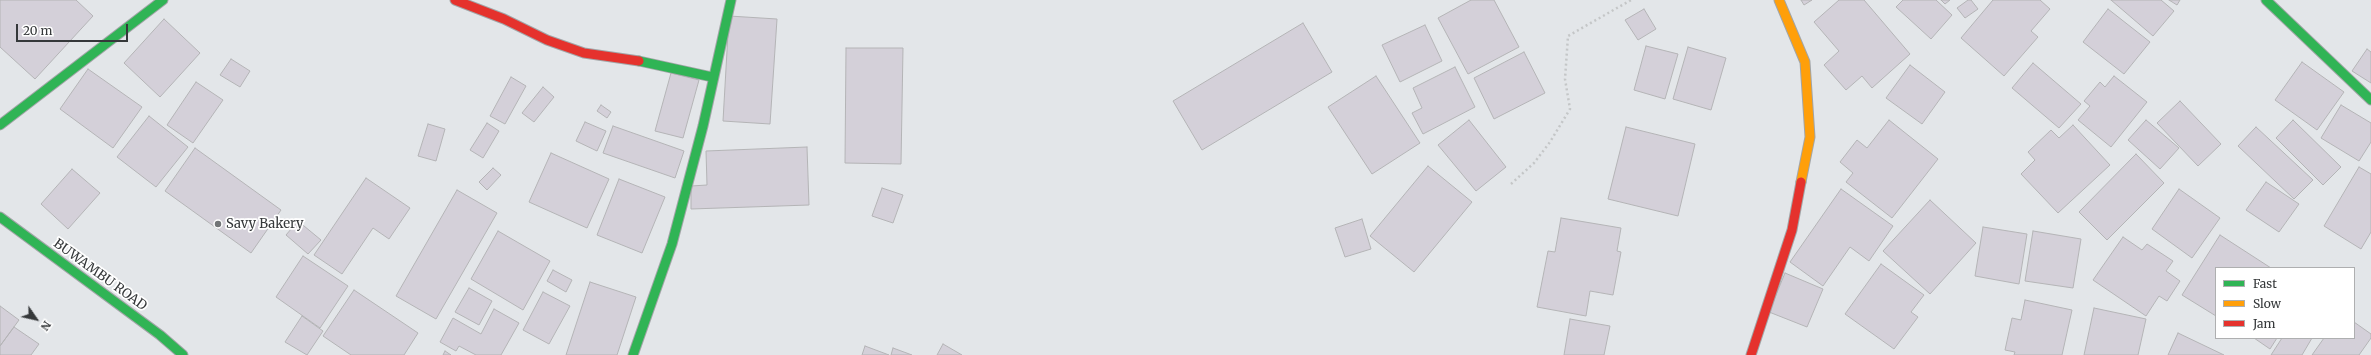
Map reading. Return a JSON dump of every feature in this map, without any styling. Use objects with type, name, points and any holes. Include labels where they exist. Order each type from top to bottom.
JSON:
[{"type":"street","points":[[0,125],[163,0]]},
{"type":"street","points":[[455,0],[504,19],[546,40],[584,53],[640,61],[712,77]]},
{"type":"street","points":[[633,355],[672,244],[703,126],[712,77],[731,0]]},
{"type":"street","points":[[1751,355],[1792,230],[1810,137],[1805,62],[1779,0]]},
{"type":"street","points":[[2266,0],[2371,100]]},
{"type":"street","name":"BUWAMBU ROAD","points":[[0,217],[160,335],[183,355]]},
{"type":"path","points":[[1511,184],[1534,163],[1570,109],[1565,79],[1568,36],[1631,0]]},
{"type":"building","points":[[0,0],[76,0],[93,16],[35,79],[0,47]]},
{"type":"building","points":[[1471,0],[1494,0],[1519,47],[1468,74],[1438,18]]},
{"type":"building","points":[[1801,0],[1812,0],[1804,5]]},
{"type":"building","points":[[1839,0],[1864,0],[1910,54],[1872,88],[1862,76],[1846,90],[1824,65],[1839,51],[1814,22]]},
{"type":"building","points":[[1903,0],[1936,0],[1952,15],[1931,39],[1896,7]]},
{"type":"building","points":[[1941,0],[1950,0],[1945,4]]},
{"type":"building","points":[[1968,0],[1971,0],[1978,9],[1965,18],[1957,8]]},
{"type":"building","points":[[1993,0],[2040,0],[2050,9],[2031,31],[2038,37],[2004,76],[1961,38]]},
{"type":"building","points":[[2111,0],[2161,0],[2174,11],[2153,36]]},
{"type":"building","points":[[2169,0],[2180,0],[2177,5]]},
{"type":"building","points":[[1644,9],[1656,29],[1638,40],[1625,20]]},
{"type":"building","points":[[2108,9],[2150,42],[2124,74],[2083,42]]},
{"type":"building","points":[[729,16],[777,19],[770,124],[723,121]]},
{"type":"building","points":[[164,19],[200,53],[160,97],[124,63]]},
{"type":"building","points":[[1303,23],[1332,72],[1202,150],[1173,101]]},
{"type":"building","points":[[1425,25],[1442,61],[1400,82],[1382,45]]},
{"type":"building","points":[[1646,46],[1678,54],[1665,99],[1634,90]]},
{"type":"building","points":[[1688,47],[1726,58],[1711,110],[1673,99]]},
{"type":"building","points":[[846,48],[903,48],[901,164],[845,163]]},
{"type":"building","points":[[2367,49],[2371,52],[2371,83],[2352,71]]},
{"type":"building","points":[[1524,52],[1545,93],[1494,119],[1474,78]]},
{"type":"building","points":[[231,59],[250,71],[240,87],[220,75]]},
{"type":"building","points":[[2302,62],[2344,92],[2317,130],[2275,100]]},
{"type":"building","points":[[2033,63],[2081,104],[2059,128],[2012,88]]},
{"type":"building","points":[[1910,65],[1945,92],[1922,124],[1886,98]]},
{"type":"building","points":[[1455,67],[1475,107],[1423,134],[1412,113],[1422,108],[1413,88]]},
{"type":"building","points":[[88,69],[142,107],[113,148],[60,109]]},
{"type":"building","points":[[671,73],[699,80],[683,138],[655,131]]},
{"type":"building","points":[[1376,76],[1420,143],[1372,174],[1328,107]]},
{"type":"building","points":[[2114,76],[2147,102],[2111,147],[2078,120],[2090,106],[2084,101],[2100,82],[2105,87]]},
{"type":"building","points":[[511,77],[526,86],[505,124],[490,116]]},
{"type":"building","points":[[196,82],[223,100],[193,143],[167,125]]},
{"type":"building","points":[[543,87],[554,97],[534,122],[522,113]]},
{"type":"building","points":[[2180,101],[2221,144],[2198,166],[2157,123]]},
{"type":"building","points":[[601,105],[611,112],[607,118],[597,111]]},
{"type":"building","points":[[2341,105],[2371,123],[2371,142],[2359,161],[2321,138]]},
{"type":"building","points":[[149,116],[188,147],[156,187],[117,157]]},
{"type":"building","points":[[1469,120],[1506,167],[1476,191],[1438,145]]},
{"type":"building","points":[[1889,120],[1938,159],[1892,218],[1846,182],[1853,173],[1840,162],[1857,140],[1867,148]]},
{"type":"building","points":[[2146,120],[2179,148],[2160,169],[2128,140]]},
{"type":"building","points":[[2293,120],[2341,167],[2323,185],[2276,138]]},
{"type":"building","points":[[585,122],[606,131],[597,151],[576,141]]},
{"type":"building","points":[[487,123],[499,131],[483,158],[470,150]]},
{"type":"building","points":[[428,124],[445,129],[436,161],[418,156]]},
{"type":"building","points":[[2073,125],[2110,165],[2058,213],[2021,174],[2035,160],[2028,152],[2051,130],[2059,138]]},
{"type":"building","points":[[613,126],[684,151],[675,178],[603,153]]},
{"type":"building","points":[[1626,127],[1695,144],[1678,216],[1608,199]]},
{"type":"building","points":[[2256,127],[2313,180],[2294,199],[2238,146]]},
{"type":"building","points":[[807,147],[809,205],[691,209],[691,186],[707,185],[706,151]]},
{"type":"building","points":[[195,148],[281,210],[251,253],[165,191]]},
{"type":"building","points":[[551,153],[609,179],[587,228],[529,202]]},
{"type":"building","points":[[2136,154],[2164,183],[2107,240],[2079,212]]},
{"type":"building","points":[[1428,166],[1472,202],[1414,272],[1370,236]]},
{"type":"building","points":[[2359,167],[2371,174],[2371,232],[2361,249],[2324,226]]},
{"type":"building","points":[[493,168],[501,175],[487,190],[479,182]]},
{"type":"building","points":[[72,169],[100,193],[68,229],[41,204]]},
{"type":"building","points":[[366,178],[410,208],[389,239],[373,228],[342,274],[314,255]]},
{"type":"building","points":[[619,179],[665,197],[642,253],[597,235]]},
{"type":"building","points":[[2266,182],[2299,204],[2279,232],[2246,210]]},
{"type":"building","points":[[882,188],[903,195],[893,223],[872,216]]},
{"type":"building","points":[[1841,189],[1893,226],[1869,261],[1850,247],[1823,286],[1790,262]]},
{"type":"building","points":[[2179,189],[2220,218],[2192,258],[2152,229]]},
{"type":"building","points":[[457,190],[497,213],[436,319],[396,296]]},
{"type":"building","points":[[1930,200],[1976,243],[1930,294],[1883,251]]},
{"type":"building","points":[[1561,218],[1621,228],[1617,251],[1621,252],[1613,295],[1590,291],[1586,316],[1537,307],[1548,251],[1555,252]]},
{"type":"building","points":[[1362,219],[1371,249],[1345,257],[1335,228]]},
{"type":"building","points":[[298,221],[321,240],[308,254],[286,235]]},
{"type":"building","points":[[1983,227],[2027,234],[2019,284],[1975,276]]},
{"type":"building","points":[[498,231],[550,261],[523,310],[471,279]]},
{"type":"building","points":[[2033,231],[2081,239],[2073,288],[2025,281]]},
{"type":"building","points":[[2220,235],[2269,267],[2215,267],[2215,315],[2182,295]]},
{"type":"building","points":[[2123,237],[2142,250],[2147,244],[2173,261],[2166,271],[2180,281],[2167,301],[2159,296],[2146,316],[2093,280]]},
{"type":"building","points":[[303,256],[348,286],[320,328],[276,297]]},
{"type":"building","points":[[1881,264],[1924,295],[1911,312],[1918,317],[1894,349],[1845,314]]},
{"type":"building","points":[[553,270],[572,280],[566,292],[547,281]]},
{"type":"building","points":[[1785,273],[1823,289],[1807,327],[1769,312]]},
{"type":"building","points":[[590,282],[636,297],[617,355],[566,355]]},
{"type":"building","points":[[469,288],[492,301],[479,325],[455,312]]},
{"type":"building","points":[[354,290],[418,333],[404,355],[351,355],[323,336]]},
{"type":"building","points":[[543,292],[570,306],[549,344],[523,330]]},
{"type":"building","points":[[2025,300],[2072,310],[2062,355],[2014,355],[2015,352],[2005,350],[2012,318],[2021,320]]},
{"type":"building","points":[[0,306],[19,320],[0,346]]},
{"type":"building","points":[[2094,308],[2146,319],[2138,355],[2084,355]]},
{"type":"building","points":[[494,309],[519,323],[501,355],[476,355],[459,346],[456,351],[440,342],[453,318],[481,334]]},
{"type":"building","points":[[302,316],[323,331],[307,355],[285,342]]},
{"type":"building","points":[[1570,319],[1610,326],[1604,355],[1564,355]]},
{"type":"building","points":[[2355,323],[2371,334],[2371,338],[2359,355],[2312,355],[2323,339],[2355,339]]},
{"type":"building","points":[[14,327],[39,344],[31,355],[0,355],[0,346]]},
{"type":"building","points":[[2178,333],[2224,355],[2168,355]]},
{"type":"building","points":[[2255,339],[2276,339],[2270,349]]},
{"type":"building","points":[[2281,339],[2311,339],[2302,355],[2271,355]]},
{"type":"building","points":[[943,344],[962,355],[937,355]]},
{"type":"building","points":[[865,346],[889,355],[862,355]]},
{"type":"building","points":[[893,348],[912,355],[891,355]]},
{"type":"building","points":[[445,351],[451,355],[443,355]]},
{"type":"traffic: fast","points":[[0,125],[163,0]]},
{"type":"traffic: fast","points":[[633,355],[672,244],[703,126],[731,0]]},
{"type":"traffic: fast","points":[[2266,0],[2371,100]]},
{"type":"traffic: fast","points":[[639,61],[712,77]]},
{"type":"traffic: fast","points":[[0,217],[160,335],[183,355]]},
{"type":"traffic: slow","points":[[1779,0],[1805,62],[1810,137],[1801,182]]},
{"type":"traffic: jam","points":[[455,0],[504,19],[547,40],[584,53],[639,61]]},
{"type":"traffic: jam","points":[[1751,355],[1792,230],[1801,182]]},
{"type":"place","name":"Savy Bakery","points":[[218,224]]}]
